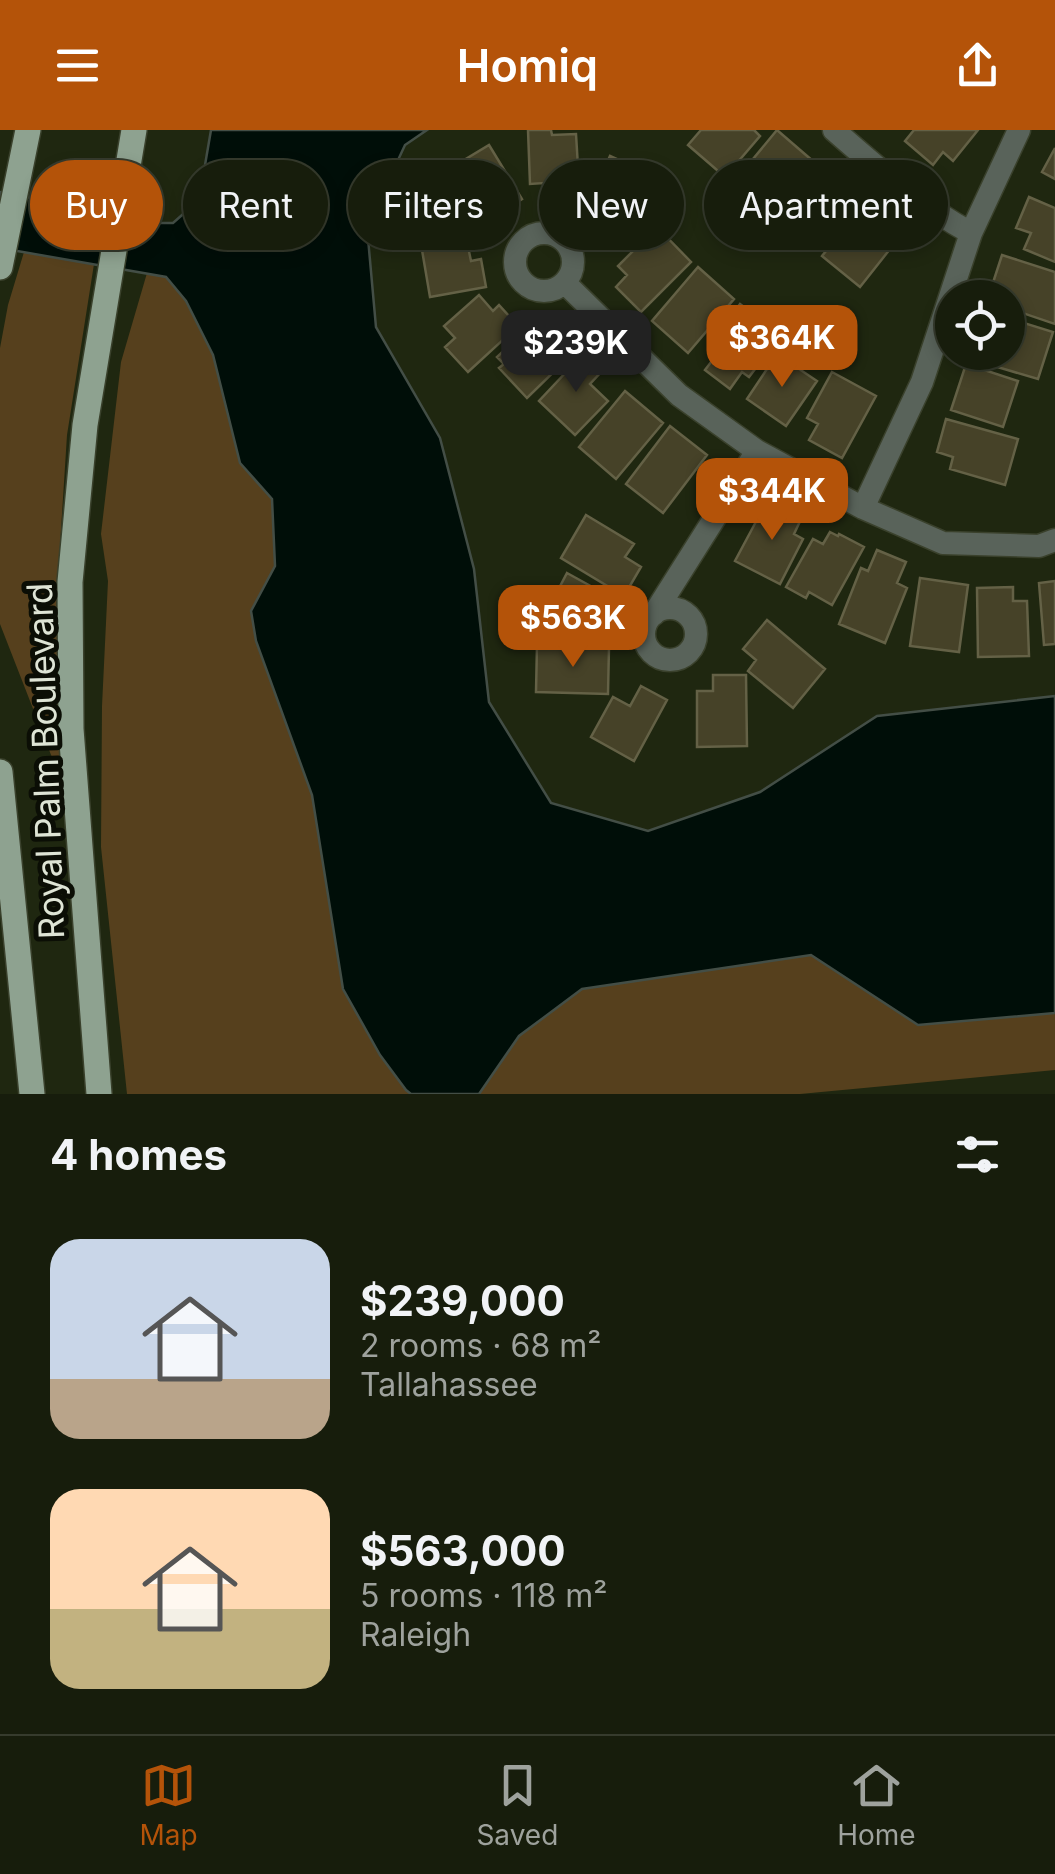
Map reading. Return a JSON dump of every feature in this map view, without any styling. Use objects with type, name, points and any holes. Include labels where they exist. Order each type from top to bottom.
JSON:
[{"type":"main road","points":[[0,266],[28,130]]},
{"type":"main road","name":"Royal Palm Boulevard","points":[[99,1094],[71,729],[70,582],[84,425],[134,130]]},
{"type":"main road","name":"Royal Palm Boulevard","points":[[0,772],[32,1094]]},
{"type":"street","points":[[834,130],[950,222],[971,233]]},
{"type":"street","points":[[863,508],[922,382],[971,233],[1019,130]]},
{"type":"street","points":[[565,283],[679,395],[757,451],[863,508],[944,543],[1039,546],[1055,540]]},
{"type":"street","points":[[654,614],[757,451]]},
{"type":"shaded area","points":[[211,130],[427,130],[405,145],[398,160],[348,160],[348,250],[369,250],[376,327],[440,438],[474,569],[489,702],[551,803],[648,831],[760,792],[877,716],[1055,696],[1055,1013],[918,1025],[811,955],[582,989],[519,1036],[479,1094],[411,1094],[406,1090],[380,1055],[343,989],[312,795],[256,641],[251,611],[275,566],[272,499],[240,463],[213,355],[186,301],[166,277],[0,248],[0,192],[30,198],[30,250],[163,250],[163,223],[173,223],[183,214],[183,250],[328,250],[328,160],[206,160]]},
{"type":"shaded area","points":[[24,252],[94,264],[67,435],[56,609],[61,760],[53,760],[0,624],[0,348]]},
{"type":"shaded area","points":[[147,273],[166,277],[186,301],[213,356],[240,463],[272,499],[275,566],[251,611],[256,641],[312,795],[343,989],[380,1055],[411,1094],[127,1094],[101,847],[108,581],[101,534],[121,362]]},
{"type":"shaded area","points":[[811,955],[918,1025],[1055,1013],[1055,1070],[800,1094],[479,1094],[519,1036],[582,989]]},
{"type":"building","points":[[528,130],[576,134],[578,160],[539,160],[539,183],[530,184]]},
{"type":"building","points":[[701,130],[754,130],[760,136],[740,160],[705,160],[688,145]]},
{"type":"building","points":[[777,130],[812,160],[752,160]]},
{"type":"building","points":[[914,130],[978,130],[953,161],[943,152],[937,160],[927,160],[905,141]]},
{"type":"building","points":[[489,145],[498,160],[464,160]]},
{"type":"building","points":[[1055,148],[1055,179],[1042,172]]},
{"type":"building","points":[[1029,197],[1055,208],[1055,262],[1024,249],[1031,233],[1016,228]]},
{"type":"building","points":[[422,250],[469,250],[471,261],[481,259],[486,287],[430,297]]},
{"type":"building","points":[[634,250],[679,250],[691,262],[641,312],[616,287],[627,275],[618,266]]},
{"type":"building","points":[[827,250],[889,250],[860,287],[822,256]]},
{"type":"building","points":[[1002,255],[1055,272],[1055,324],[1025,314],[1025,280],[994,280]]},
{"type":"building","points":[[698,267],[734,299],[688,353],[652,321]]},
{"type":"building","points":[[479,295],[493,311],[499,305],[518,326],[468,372],[445,347],[455,338],[444,326]]},
{"type":"building","points":[[740,304],[781,335],[749,377],[742,372],[730,389],[705,370],[718,353],[709,346]]},
{"type":"building","points":[[545,312],[569,340],[559,350],[567,359],[527,398],[499,368],[504,364],[497,357]]},
{"type":"building","points":[[1025,323],[1053,332],[1038,379],[1008,370],[1025,370]]},
{"type":"building","points":[[585,352],[603,370],[590,384],[608,401],[575,435],[539,401]]},
{"type":"building","points":[[777,354],[817,381],[786,426],[747,399]]},
{"type":"building","points":[[964,370],[984,370],[1018,381],[1003,427],[951,410]]},
{"type":"building","points":[[832,372],[876,396],[842,458],[809,440],[818,424],[807,418]]},
{"type":"building","points":[[625,391],[663,423],[616,479],[579,447]]},
{"type":"building","points":[[946,419],[1018,439],[1005,485],[950,469],[953,457],[937,452]]},
{"type":"building","points":[[670,426],[707,455],[663,513],[626,484]]},
{"type":"building","points":[[776,500],[803,515],[794,534],[803,539],[780,584],[735,561],[759,516],[766,519]]},
{"type":"building","points":[[586,515],[634,544],[625,557],[641,567],[624,596],[561,558]]},
{"type":"building","points":[[830,532],[864,547],[832,605],[809,592],[806,598],[786,587],[813,539],[823,544]]},
{"type":"building","points":[[877,550],[906,562],[897,583],[907,588],[885,643],[839,624],[861,568],[868,571]]},
{"type":"building","points":[[567,573],[614,599],[592,640],[545,615]]},
{"type":"building","points":[[920,578],[968,585],[959,652],[910,646]]},
{"type":"building","points":[[1055,581],[1055,644],[1044,645],[1039,583]]},
{"type":"building","points":[[1013,587],[1013,601],[1027,601],[1029,656],[978,657],[977,588]]},
{"type":"building","points":[[767,620],[825,669],[793,708],[748,671],[756,660],[743,649]]},
{"type":"building","points":[[537,645],[609,647],[608,694],[536,692]]},
{"type":"building","points":[[713,675],[746,675],[747,746],[697,747],[697,691],[713,691]]},
{"type":"building","points":[[641,686],[667,700],[634,761],[591,737],[613,697],[630,706]]}]
